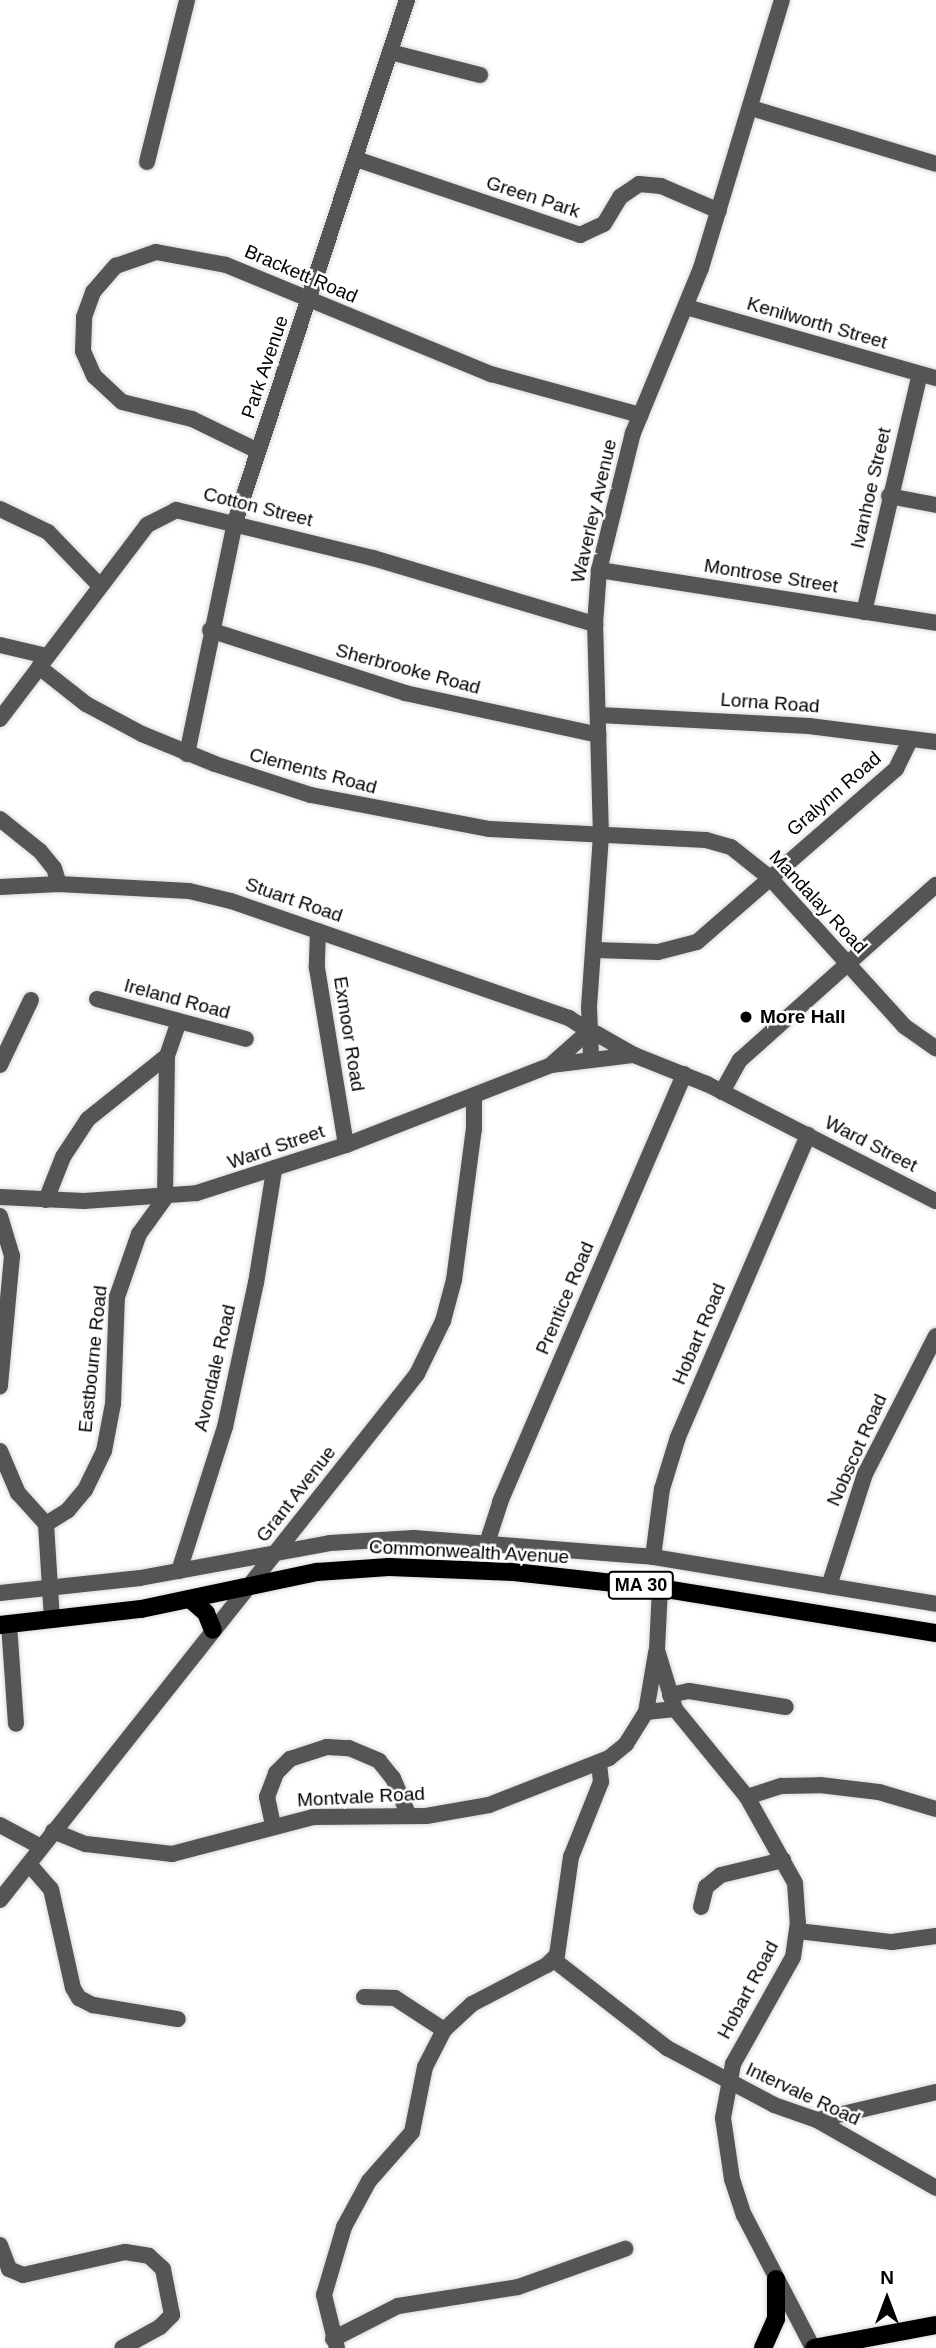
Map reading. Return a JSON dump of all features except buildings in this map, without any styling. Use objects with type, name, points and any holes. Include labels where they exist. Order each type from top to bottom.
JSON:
[{"type":"main road","name":"Commonwealth Avenue","points":[[4,1625],[190,1599],[329,1571],[389,1567],[514,1572],[660,1588],[936,1633]]},
{"type":"main road","points":[[190,1599],[204,1611],[213,1630]]},
{"type":"main road","points":[[763,2348],[776,2319],[776,2279]]},
{"type":"main road","points":[[813,2348],[866,2343],[936,2325]]},
{"type":"street","points":[[147,162],[187,0]]},
{"type":"street","name":"Park Avenue","points":[[187,754],[209,630],[235,523],[407,0]]},
{"type":"street","name":"Waverley Avenue","points":[[591,1056],[589,1031],[601,836],[595,624],[599,570],[624,462],[640,415],[686,307],[719,211],[782,0]]},
{"type":"street","points":[[390,52],[481,75]]},
{"type":"street","points":[[751,108],[936,164]]},
{"type":"street","name":"Green Park","points":[[356,159],[580,235],[604,224],[620,197],[639,184],[661,186],[719,211]]},
{"type":"street","name":"Brackett Road","points":[[258,451],[206,424],[134,407],[110,394],[94,376],[83,351],[87,304],[116,266],[156,252],[226,265],[491,374],[640,415]]},
{"type":"street","name":"Kenilworth Street","points":[[686,307],[936,378]]},
{"type":"street","name":"Ivanhoe Street","points":[[864,612],[920,374]]},
{"type":"street","points":[[890,496],[936,505]]},
{"type":"street","points":[[0,509],[48,532],[99,585]]},
{"type":"street","name":"Cotton Street","points":[[0,719],[99,585],[147,525],[161,514],[191,511],[595,624]]},
{"type":"street","name":"Montrose Street","points":[[599,570],[936,623]]},
{"type":"street","name":"Sherbrooke Road","points":[[209,630],[395,690],[599,735]]},
{"type":"street","points":[[0,645],[43,661]]},
{"type":"street","name":"Clements Road","points":[[43,661],[116,722],[187,754],[311,795],[401,815],[509,831],[601,836]]},
{"type":"street","name":"Lorna Road","points":[[599,715],[809,726],[936,742]]},
{"type":"street","name":"Gralynn Road","points":[[595,950],[658,952],[688,947],[729,919],[770,878],[896,769],[910,740]]},
{"type":"street","points":[[0,819],[40,851],[54,868],[59,884]]},
{"type":"street","name":"Mandalay Road","points":[[601,836],[706,840],[732,847],[770,878],[904,1026],[935,1046]]},
{"type":"street","name":"Stuart Road","points":[[0,887],[59,884],[189,891],[318,930],[569,1018],[589,1031]]},
{"type":"street","points":[[722,1092],[740,1060],[936,884]]},
{"type":"street","name":"Exmoor Road","points":[[318,930],[317,968],[346,1144]]},
{"type":"street","name":"Ireland Road","points":[[97,999],[246,1039]]},
{"type":"street","points":[[0,1065],[31,1000]]},
{"type":"street","points":[[165,1198],[167,1056],[179,1022]]},
{"type":"street","name":"Ward Street","points":[[551,1065],[589,1031],[634,1055],[722,1092],[936,1201]]},
{"type":"street","name":"Ward Street","points":[[0,1197],[46,1200],[165,1198],[274,1170],[474,1097],[551,1065],[591,1056],[634,1055]]},
{"type":"street","points":[[46,1200],[63,1157],[88,1119],[167,1056]]},
{"type":"street","name":"Prentice Road","points":[[488,1540],[500,1502],[684,1074]]},
{"type":"street","name":"Grant Avenue","points":[[0,1900],[417,1374],[443,1321],[460,1242],[474,1129],[474,1097]]},
{"type":"street","name":"Hobart Road","points":[[653,1557],[662,1489],[678,1437],[808,1135]]},
{"type":"street","name":"Avondale Road","points":[[179,1571],[225,1426],[256,1283],[274,1170]]},
{"type":"street","name":"Eastbourne Road","points":[[47,1524],[85,1490],[104,1451],[113,1404],[117,1297],[139,1234],[165,1198]]},
{"type":"street","points":[[0,1216],[10,1241],[12,1267],[0,1386]]},
{"type":"street","name":"Nobscot Road","points":[[829,1586],[865,1474],[936,1336]]},
{"type":"street","points":[[0,1451],[18,1493],[47,1524],[51,1620]]},
{"type":"street","points":[[304,1517],[321,1544]]},
{"type":"street","name":"Commonwealth Avenue","points":[[0,1593],[179,1571],[321,1544],[398,1538],[488,1540],[653,1557],[936,1604]]},
{"type":"street","name":"Hobart Road","points":[[660,1588],[657,1650],[673,1702],[747,1797],[795,1883],[798,1931],[788,1968],[739,2050],[727,2081],[723,2118],[732,2179],[776,2279],[813,2348]]},
{"type":"street","points":[[4,1625],[16,1724]]},
{"type":"street","name":"Montvale Road","points":[[53,1831],[86,1844],[172,1854],[274,1825],[339,1815],[409,1816],[489,1805],[599,1763],[622,1748],[646,1712],[657,1650]]},
{"type":"street","points":[[646,1712],[673,1702],[689,1691],[786,1707]]},
{"type":"street","points":[[274,1825],[267,1797],[276,1773],[290,1759],[327,1747],[358,1751],[384,1766],[409,1816]]},
{"type":"street","points":[[599,1763],[601,1782],[571,1857],[554,1960],[472,2004],[444,2030],[425,2067],[412,2132],[361,2194],[332,2258],[324,2295],[335,2343],[398,2306],[518,2287],[625,2249]]},
{"type":"street","points":[[747,1797],[781,1786],[828,1786],[879,1792],[936,1809]]},
{"type":"street","points":[[0,1825],[41,1847]]},
{"type":"street","points":[[701,1907],[706,1887],[721,1875],[783,1860]]},
{"type":"street","points":[[29,1864],[51,1889],[72,1988],[79,1998],[93,2005],[178,2019]]},
{"type":"street","points":[[798,1931],[892,1942],[936,1936]]},
{"type":"street","name":"Intervale Road","points":[[554,1960],[651,2038],[727,2081],[817,2120],[936,2188]]},
{"type":"street","points":[[364,1997],[395,1998],[444,2030]]},
{"type":"street","points":[[817,2120],[936,2092]]},
{"type":"street","points":[[0,2245],[9,2269],[23,2275],[73,2268],[124,2252],[149,2256],[163,2269],[172,2315],[160,2327],[122,2348]]},
{"type":"place","name":"More Hall","points":[[746,1017]]}]
